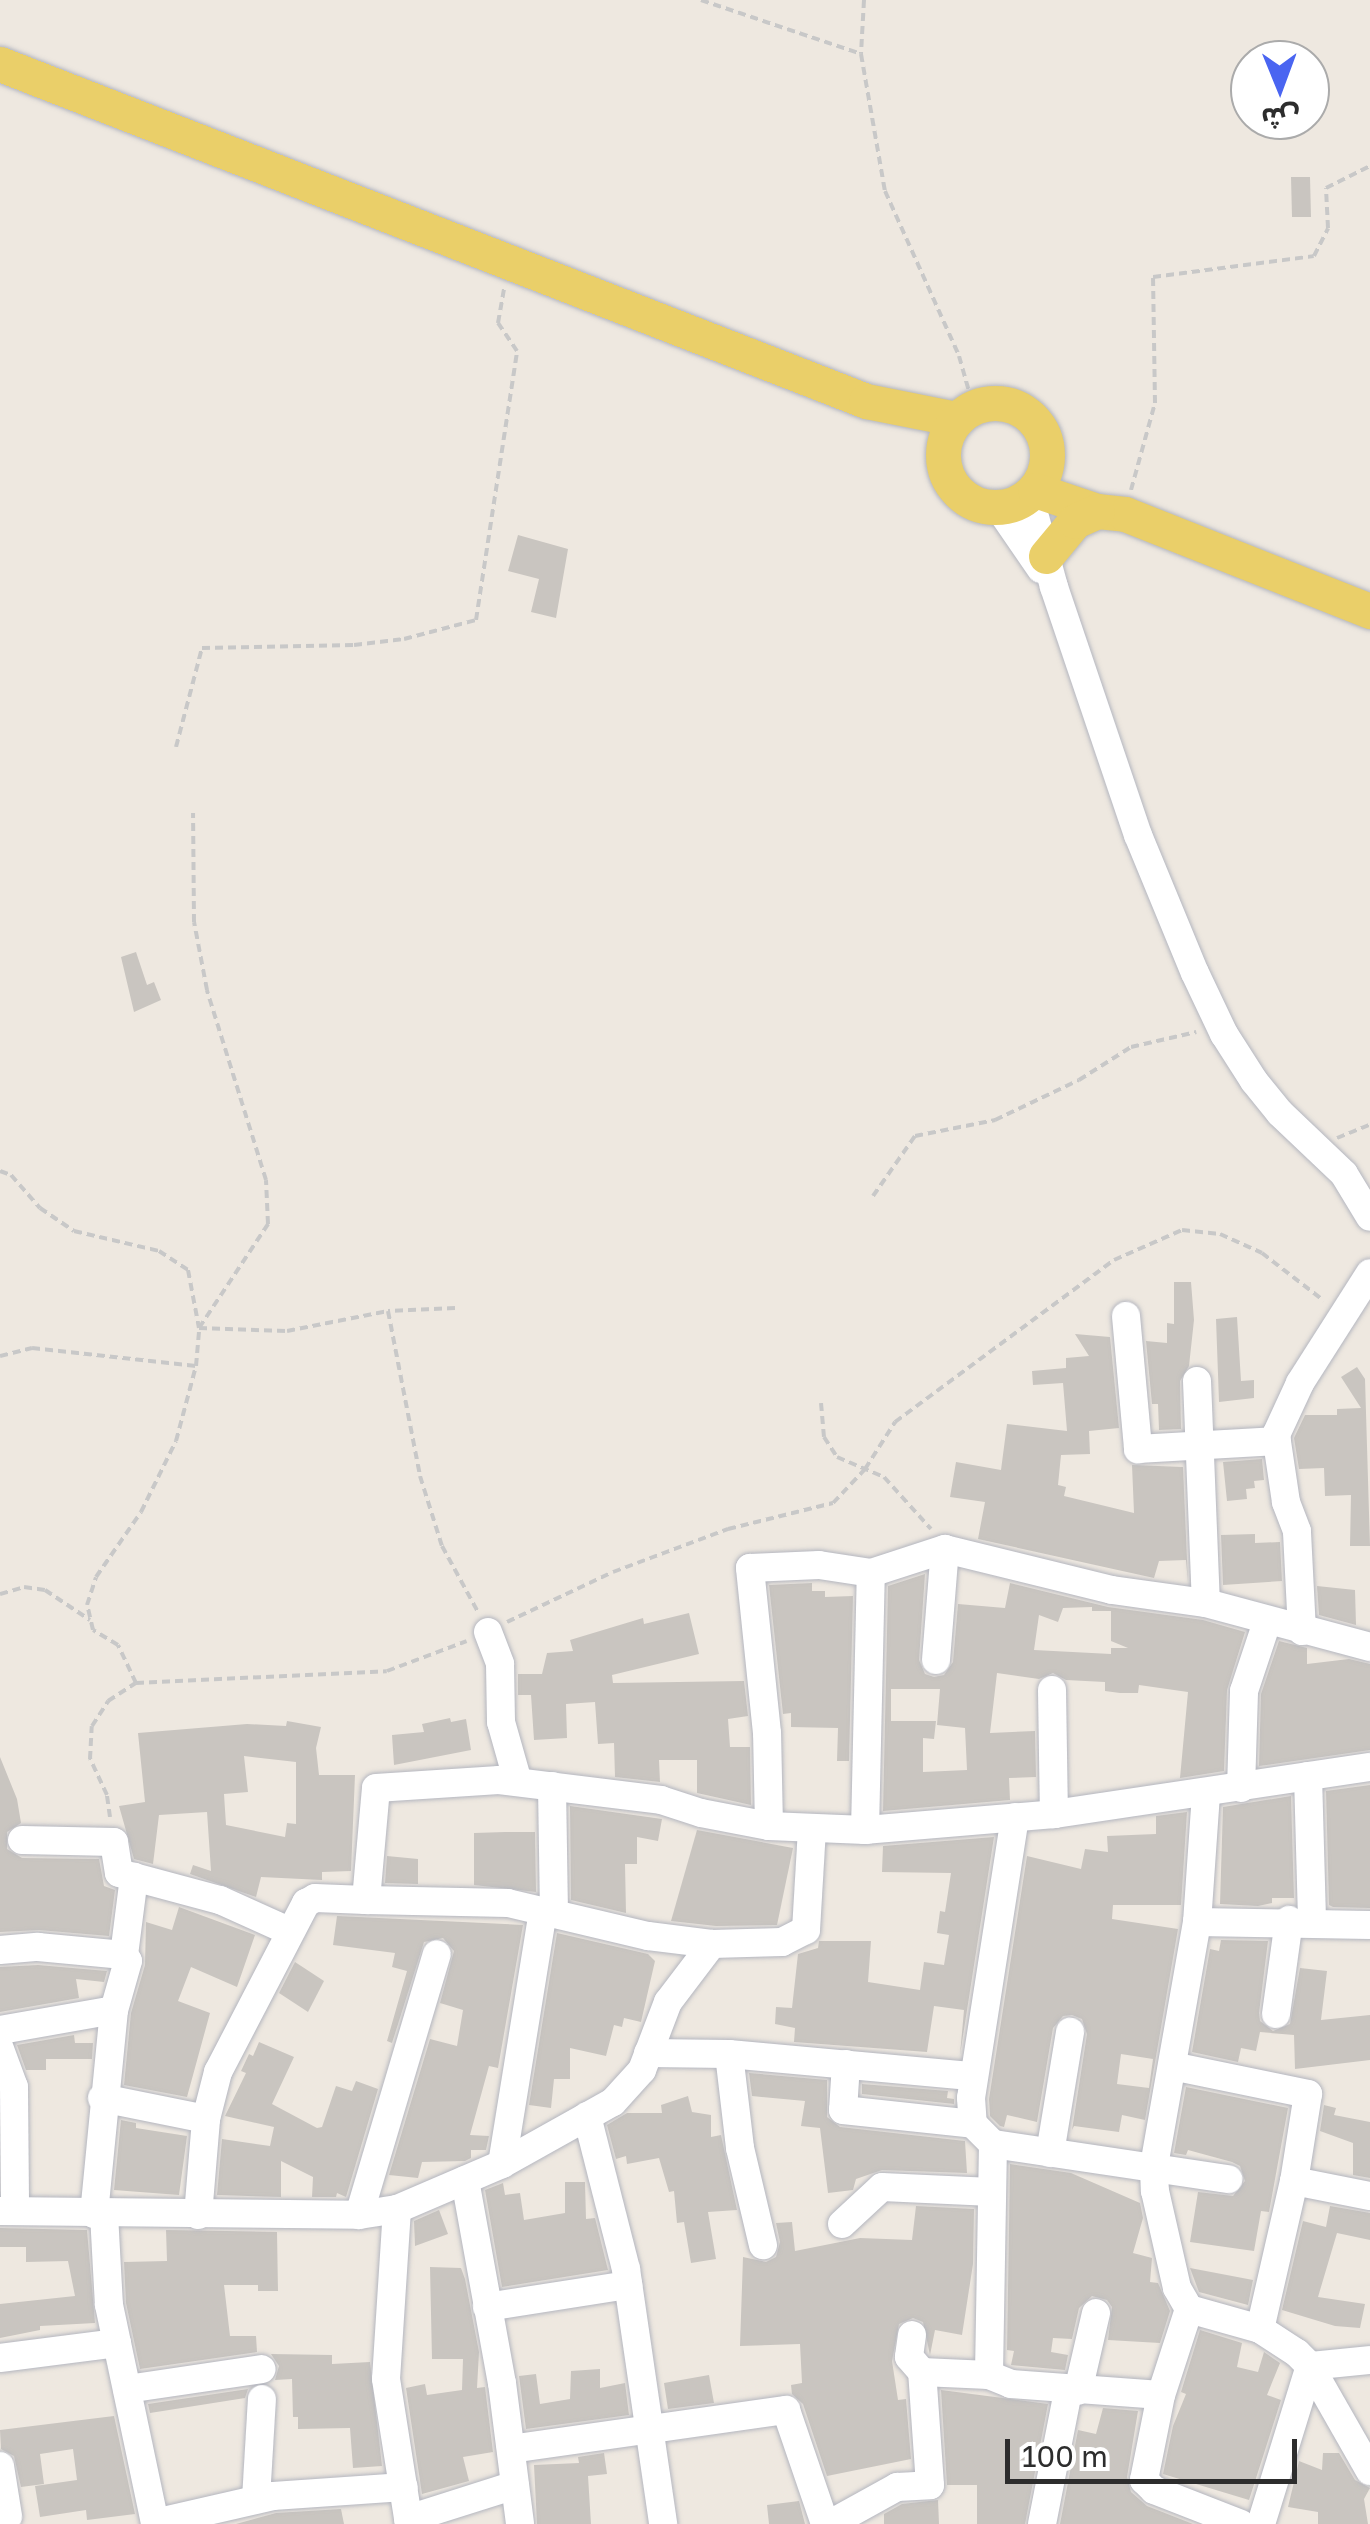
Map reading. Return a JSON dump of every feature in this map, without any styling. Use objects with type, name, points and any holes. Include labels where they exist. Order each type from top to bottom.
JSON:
[{"type":"main road","points":[[0,64],[866,400],[942,452]]},
{"type":"main road","points":[[866,400],[965,413],[994,402],[1014,406],[1032,417],[1044,434],[1048,454],[1111,512]]},
{"type":"main road","points":[[965,413],[942,452],[946,474],[958,492],[977,504],[1021,498],[1111,512],[1370,611]]},
{"type":"main road","points":[[1021,498],[1048,454]]},
{"type":"main road","points":[[1050,572],[1075,521],[1111,512]]},
{"type":"street","points":[[1021,498],[1050,572],[1138,835],[1220,1026],[1280,1114],[1344,1174],[1370,1217]]},
{"type":"street","points":[[1302,1631],[1297,1531],[1286,1502],[1277,1441],[1282,1416],[1370,1273]]},
{"type":"street","points":[[1126,1316],[1138,1449],[1277,1441]]},
{"type":"street","points":[[1197,1381],[1206,1604]]},
{"type":"street","points":[[768,1826],[767,1733],[750,1568],[819,1565],[871,1573],[945,1550],[1112,1590],[1206,1604],[1370,1648]]},
{"type":"street","points":[[936,1660],[945,1550]]},
{"type":"street","points":[[865,1830],[871,1573]]},
{"type":"street","points":[[1241,1788],[1244,1691],[1267,1622]]},
{"type":"street","points":[[488,1632],[500,1664],[502,1722],[518,1782]]},
{"type":"street","points":[[1052,1690],[1054,1814]]},
{"type":"street","points":[[366,1900],[376,1788],[387,1784],[518,1782],[661,1800],[768,1826],[865,1830],[1054,1814],[1370,1767]]},
{"type":"street","points":[[1276,2014],[1301,1920],[1308,1776]]},
{"type":"street","points":[[502,2164],[548,1913],[552,1786]]},
{"type":"street","points":[[1206,1794],[1197,1922],[1154,2168],[1155,2192],[1178,2288],[1189,2309],[1161,2395],[1144,2480],[1154,2490],[1241,2524]]},
{"type":"street","points":[[988,2375],[992,2192],[973,2076],[1016,1817]]},
{"type":"street","points":[[198,2215],[206,2119],[218,2072],[288,1931],[306,1903],[315,1898],[474,1900],[648,1936],[712,1944],[782,1942],[806,1930],[812,1829]]},
{"type":"street","points":[[22,1840],[114,1842],[119,1872],[220,1900],[288,1931]]},
{"type":"street","points":[[124,1956],[134,1876]]},
{"type":"street","points":[[1197,1922],[1301,1920],[1370,1925]]},
{"type":"street","points":[[0,2049],[14,2086],[8,2211],[359,2215],[397,2208],[502,2164],[630,2087],[668,2002],[712,1944]]},
{"type":"street","points":[[0,1950],[38,1947],[124,1956],[128,1961],[114,2010],[102,2098],[99,2214],[116,2342],[155,2524],[209,2517],[256,2499],[404,2487]]},
{"type":"street","points":[[359,2215],[437,1954]]},
{"type":"street","points":[[0,2030],[114,2010]]},
{"type":"street","points":[[1050,2153],[1070,2032]]},
{"type":"street","points":[[648,2053],[729,2054],[973,2076]]},
{"type":"street","points":[[729,2054],[740,2148],[763,2246]]},
{"type":"street","points":[[846,2064],[843,2110],[983,2134],[1050,2153],[1228,2179]]},
{"type":"street","points":[[1172,2066],[1308,2094],[1294,2181],[1260,2329]]},
{"type":"street","points":[[102,2098],[206,2119]]},
{"type":"street","points":[[587,2116],[628,2284],[664,2524]]},
{"type":"street","points":[[465,2180],[520,2524]]},
{"type":"street","points":[[1294,2181],[1370,2196]]},
{"type":"street","points":[[842,2224],[882,2187],[992,2192]]},
{"type":"street","points":[[397,2208],[386,2379],[409,2521],[515,2485]]},
{"type":"street","points":[[487,2307],[628,2284]]},
{"type":"street","points":[[1189,2309],[1260,2329],[1310,2366],[1370,2471]]},
{"type":"street","points":[[1042,2524],[1096,2313]]},
{"type":"street","points":[[510,2449],[652,2432],[786,2410],[828,2524],[898,2487],[930,2485],[922,2372],[910,2356],[912,2335]]},
{"type":"street","points":[[0,2358],[116,2342]]},
{"type":"street","points":[[1310,2366],[1370,2360]]},
{"type":"street","points":[[1261,2524],[1310,2366]]},
{"type":"street","points":[[127,2390],[262,2368]]},
{"type":"street","points":[[922,2372],[988,2375],[1010,2384],[1073,2391],[1161,2395]]},
{"type":"street","points":[[256,2499],[262,2399]]},
{"type":"street","points":[[0,2466],[14,2518]]},
{"type":"path","points":[[701,0],[860,54]]},
{"type":"path","points":[[864,0],[860,54],[885,191],[959,356],[965,413]]},
{"type":"path","points":[[1111,512],[1155,403],[1153,276],[1314,256],[1328,228],[1326,188],[1370,166]]},
{"type":"path","points":[[176,747],[202,648],[354,646],[404,639],[476,620],[517,352],[498,323],[508,263]]},
{"type":"path","points":[[193,813],[194,922],[200,956],[266,1180],[268,1224],[198,1328]]},
{"type":"path","points":[[873,1196],[915,1136],[996,1120],[1079,1080],[1132,1047],[1220,1026]]},
{"type":"path","points":[[1318,1146],[1370,1124]]},
{"type":"path","points":[[0,1171],[11,1175],[40,1208],[74,1231],[158,1251],[188,1270],[198,1328],[196,1366],[176,1441],[141,1512],[96,1577],[87,1606],[92,1630],[118,1646],[136,1683]]},
{"type":"path","points":[[114,1842],[107,1796],[90,1759],[92,1726],[108,1700],[136,1683],[387,1671],[422,1661],[613,1572],[728,1528],[833,1503],[865,1469],[894,1422],[1114,1260],[1182,1230],[1220,1234],[1262,1253],[1344,1316]]},
{"type":"path","points":[[198,1328],[286,1331],[388,1311],[455,1308]]},
{"type":"path","points":[[388,1311],[426,1494],[442,1546],[488,1632]]},
{"type":"path","points":[[0,1356],[32,1348],[196,1366]]},
{"type":"path","points":[[820,1403],[824,1437],[837,1457],[884,1477],[904,1494],[945,1550]]},
{"type":"path","points":[[0,1594],[24,1587],[45,1590],[90,1620]]},
{"type":"building","points":[[1291,177],[1310,177],[1311,217],[1292,217]]},
{"type":"building","points":[[518,535],[568,549],[556,618],[531,612],[539,579],[508,571]]},
{"type":"building","points":[[136,952],[147,985],[154,982],[161,1000],[134,1012],[121,957]]},
{"type":"building","points":[[1174,1282],[1191,1282],[1194,1320],[1189,1366],[1180,1381],[1181,1429],[1159,1430],[1158,1404],[1152,1404],[1146,1341],[1167,1343],[1167,1323],[1174,1324]]},
{"type":"building","points":[[1237,1317],[1241,1381],[1254,1380],[1254,1398],[1219,1402],[1216,1319]]},
{"type":"building","points":[[1075,1334],[1110,1337],[1119,1428],[1089,1431],[1090,1454],[1061,1455],[1058,1485],[1066,1487],[1064,1496],[1134,1513],[1132,1465],[1183,1467],[1188,1583],[1186,1560],[1159,1561],[1154,1578],[978,1539],[985,1502],[950,1497],[956,1462],[1001,1470],[1007,1424],[1067,1431],[1063,1383],[1033,1385],[1032,1371],[1066,1368],[1066,1358],[1089,1356]]},
{"type":"building","points":[[1357,1367],[1365,1379],[1370,1546],[1350,1546],[1351,1495],[1325,1496],[1324,1468],[1299,1469],[1294,1438],[1305,1415],[1337,1415],[1337,1409],[1361,1408],[1341,1377]]},
{"type":"building","points":[[1262,1459],[1264,1480],[1254,1481],[1255,1488],[1246,1489],[1247,1499],[1227,1501],[1223,1462]]},
{"type":"building","points":[[1255,1534],[1255,1543],[1280,1542],[1282,1581],[1223,1585],[1221,1535]]},
{"type":"building","points":[[925,1574],[919,1660],[925,1674],[934,1677],[944,1675],[953,1662],[958,1604],[1005,1608],[1010,1583],[1108,1607],[1203,1620],[1245,1632],[1227,1690],[1224,1771],[1180,1778],[1188,1692],[1139,1685],[1138,1693],[1120,1693],[1105,1691],[1105,1682],[1066,1680],[1053,1673],[1039,1679],[997,1673],[990,1733],[1035,1731],[1036,1777],[1009,1778],[1010,1800],[883,1811],[888,1586]],"holes":[[[1092,1607],[1092,1611],[1111,1611],[1111,1641],[1128,1648],[1111,1648],[1111,1654],[1034,1650],[1039,1615],[1058,1622],[1063,1608]],[[891,1689],[940,1689],[937,1725],[965,1728],[967,1770],[923,1772],[923,1738],[934,1739],[936,1721],[891,1721]]]},
{"type":"building","points":[[812,1583],[812,1591],[825,1591],[825,1597],[853,1596],[849,1761],[837,1761],[838,1728],[791,1727],[791,1713],[783,1714],[769,1585]]},
{"type":"building","points":[[1317,1586],[1355,1590],[1356,1625],[1319,1615]]},
{"type":"building","points":[[689,1613],[699,1654],[612,1675],[613,1683],[744,1681],[748,1716],[728,1719],[730,1747],[750,1747],[751,1805],[697,1793],[697,1760],[659,1760],[660,1782],[615,1777],[614,1743],[598,1744],[595,1702],[566,1704],[567,1738],[534,1740],[531,1695],[518,1695],[518,1674],[542,1674],[547,1653],[573,1651],[570,1640],[643,1618],[644,1624]]},
{"type":"building","points":[[1279,1641],[1307,1648],[1307,1664],[1349,1659],[1370,1664],[1370,1750],[1259,1766],[1261,1694]]},
{"type":"building","points":[[450,1718],[451,1722],[466,1719],[471,1750],[394,1765],[392,1735],[424,1732],[422,1724]]},
{"type":"building","points":[[287,1721],[321,1727],[316,1748],[319,1775],[355,1775],[351,1871],[322,1872],[322,1880],[261,1877],[256,1897],[190,1874],[193,1865],[211,1871],[207,1812],[159,1815],[153,1864],[134,1859],[119,1806],[145,1802],[138,1733],[247,1724],[286,1726]],"holes":[[[244,1756],[296,1762],[296,1824],[287,1823],[285,1837],[226,1825],[224,1794],[248,1792]]]},
{"type":"building","points":[[0,1757],[17,1799],[21,1823],[7,1832],[7,1849],[22,1858],[99,1859],[104,1886],[115,1890],[109,1936],[39,1930],[0,1932]]},
{"type":"building","points":[[1370,1785],[1370,1908],[1333,1907],[1329,1905],[1326,1791]]},
{"type":"building","points":[[1291,1796],[1294,1898],[1272,1898],[1272,1903],[1258,1906],[1220,1904],[1223,1807]]},
{"type":"building","points":[[570,1806],[662,1819],[658,1841],[637,1837],[637,1864],[625,1864],[626,1913],[571,1900]]},
{"type":"building","points":[[1187,1812],[1181,1905],[1113,1905],[1112,1919],[1178,1929],[1145,2120],[1122,2115],[1119,2132],[1074,2126],[1072,2130],[1087,2034],[1082,2019],[1072,2015],[1063,2016],[1053,2028],[1037,2122],[1007,2115],[1004,2127],[1000,2126],[990,2116],[989,2099],[1027,1856],[1081,1869],[1085,1849],[1108,1852],[1107,1836],[1156,1834],[1156,1816]],"holes":[[[1121,2054],[1153,2059],[1149,2088],[1117,2084]]]},
{"type":"building","points":[[697,1830],[793,1848],[777,1925],[716,1926],[671,1921]]},
{"type":"building","points":[[535,1832],[536,1892],[474,1885],[474,1833]]},
{"type":"building","points":[[994,1837],[960,2055],[964,2010],[934,2006],[927,2052],[794,2042],[795,2028],[775,2024],[776,2007],[792,2008],[798,1954],[818,1948],[819,1941],[871,1941],[868,1982],[920,1990],[924,1962],[944,1965],[949,1935],[937,1933],[940,1911],[945,1912],[951,1873],[882,1872],[883,1846]]},
{"type":"building","points":[[387,1856],[418,1859],[418,1884],[385,1883]]},
{"type":"building","points":[[179,1907],[255,1935],[237,1987],[191,1967],[178,2001],[210,2013],[187,2097],[124,2085],[131,2013],[145,1965],[146,1922],[172,1930]]},
{"type":"building","points":[[337,1916],[523,1925],[498,2068],[489,2066],[470,2135],[489,2136],[486,2150],[471,2150],[471,2158],[465,2161],[422,2162],[418,2178],[389,2175],[430,2039],[457,2046],[463,2010],[440,2003],[454,1951],[443,1938],[424,1942],[392,2043],[387,2041],[407,1971],[392,1967],[395,1953],[333,1945]]},
{"type":"building","points":[[557,1933],[648,1954],[655,1961],[641,2022],[624,2018],[622,2027],[614,2025],[606,2056],[570,2048],[570,2079],[554,2079],[551,2108],[529,2105]]},
{"type":"building","points":[[1221,1940],[1268,1941],[1259,2013],[1260,2021],[1273,2031],[1290,2024],[1300,1968],[1327,1971],[1321,2020],[1370,2015],[1370,2060],[1295,2069],[1294,2035],[1260,2032],[1256,2051],[1241,2048],[1238,2062],[1192,2052],[1210,1949],[1219,1951]]},
{"type":"building","points":[[295,1962],[324,1981],[308,2012],[279,1993]]},
{"type":"building","points":[[38,1965],[107,1971],[104,1982],[76,1979],[79,1998],[0,2012],[0,1967]]},
{"type":"building","points":[[74,2035],[75,2043],[93,2043],[92,2059],[46,2059],[46,2070],[26,2070],[17,2045]]},
{"type":"building","points":[[259,2042],[294,2057],[272,2104],[317,2128],[322,2127],[336,2086],[352,2091],[356,2081],[378,2089],[346,2197],[337,2193],[336,2197],[312,2197],[313,2177],[281,2161],[281,2197],[217,2195],[222,2139],[270,2146],[274,2127],[225,2116],[246,2073],[241,2071]]},
{"type":"building","points":[[749,2073],[827,2080],[827,2117],[840,2127],[965,2141],[967,2173],[882,2170],[856,2179],[853,2190],[828,2193],[820,2128],[801,2126],[805,2101],[752,2096]]},
{"type":"building","points":[[862,2084],[948,2091],[947,2098],[954,2099],[954,2104],[862,2094]]},
{"type":"building","points":[[1186,2087],[1288,2108],[1269,2212],[1261,2211],[1254,2251],[1190,2242],[1198,2192],[1233,2196],[1245,2181],[1240,2166],[1232,2162],[1188,2150],[1186,2155],[1174,2153]]},
{"type":"building","points":[[688,2096],[692,2112],[711,2115],[711,2137],[721,2135],[737,2210],[708,2212],[716,2259],[691,2263],[684,2222],[677,2223],[674,2191],[669,2192],[659,2158],[627,2164],[626,2156],[616,2159],[607,2125],[627,2113],[662,2113],[661,2105]]},
{"type":"building","points":[[1324,2105],[1336,2108],[1334,2115],[1370,2122],[1370,2178],[1353,2175],[1353,2143],[1320,2131]]},
{"type":"building","points":[[121,2120],[136,2123],[136,2128],[187,2136],[179,2195],[114,2190]]},
{"type":"building","points":[[1010,2164],[1071,2173],[1140,2203],[1143,2218],[1133,2253],[1152,2258],[1150,2282],[1158,2283],[1170,2311],[1160,2343],[1108,2340],[1112,2307],[1107,2300],[1092,2296],[1079,2308],[1072,2339],[1053,2338],[1051,2352],[1068,2355],[1065,2370],[1011,2365],[1014,2351],[1007,2350]]},
{"type":"building","points":[[565,2182],[585,2182],[586,2219],[595,2218],[608,2270],[502,2287],[485,2190],[503,2183],[505,2195],[520,2193],[524,2220],[565,2213]]},
{"type":"building","points":[[916,2206],[974,2209],[973,2264],[962,2335],[935,2330],[930,2355],[923,2322],[913,2318],[899,2324],[892,2361],[898,2400],[906,2399],[911,2459],[827,2476],[803,2404],[792,2394],[791,2385],[802,2383],[800,2344],[740,2346],[743,2257],[766,2262],[776,2257],[780,2242],[776,2223],[792,2222],[795,2251],[860,2238],[912,2240]]},
{"type":"building","points":[[1330,2206],[1370,2213],[1370,2240],[1337,2233],[1318,2297],[1365,2304],[1360,2328],[1335,2326],[1282,2310],[1303,2221],[1326,2227]]},
{"type":"building","points":[[439,2210],[448,2234],[415,2246],[414,2221]]},
{"type":"building","points":[[0,2228],[87,2230],[95,2323],[40,2326],[40,2330],[0,2338],[0,2304],[75,2296],[68,2261],[26,2262],[26,2247],[0,2247]]},
{"type":"building","points":[[166,2230],[277,2232],[278,2291],[258,2291],[258,2285],[224,2285],[230,2336],[256,2336],[257,2352],[140,2369],[126,2303],[124,2262],[167,2261]]},
{"type":"building","points":[[430,2267],[461,2268],[465,2279],[479,2352],[477,2388],[485,2387],[493,2452],[463,2457],[469,2481],[422,2494],[406,2388],[425,2384],[427,2395],[462,2390],[463,2359],[432,2359]]},
{"type":"building","points":[[1190,2268],[1253,2280],[1248,2305],[1199,2292]]},
{"type":"building","points":[[1200,2330],[1242,2343],[1237,2367],[1258,2372],[1264,2352],[1280,2363],[1267,2395],[1281,2400],[1249,2500],[1163,2474]]},
{"type":"building","points":[[271,2354],[332,2355],[332,2364],[370,2362],[382,2466],[353,2468],[350,2428],[298,2429],[298,2417],[293,2417],[292,2379],[275,2380],[279,2366]]},
{"type":"building","points":[[600,2369],[600,2388],[625,2383],[629,2415],[526,2429],[519,2376],[536,2374],[540,2404],[570,2399],[571,2371]]},
{"type":"building","points":[[709,2375],[714,2403],[668,2409],[664,2383]]},
{"type":"building","points":[[248,2389],[245,2398],[150,2413],[148,2404]]},
{"type":"building","points":[[941,2390],[1048,2404],[1025,2524],[977,2524],[977,2485],[947,2485]]},
{"type":"building","points":[[1103,2408],[1138,2411],[1127,2477],[1131,2492],[1147,2506],[1193,2524],[1060,2524],[1078,2430],[1096,2434]]},
{"type":"building","points":[[114,2416],[135,2514],[87,2520],[86,2510],[40,2517],[35,2486],[77,2480],[73,2449],[40,2454],[44,2484],[21,2487],[14,2456],[1,2449],[0,2430]]},
{"type":"building","points":[[604,2453],[607,2474],[588,2476],[591,2524],[537,2524],[534,2465],[579,2463],[578,2457]]},
{"type":"building","points":[[1323,2453],[1339,2453],[1355,2480],[1370,2488],[1364,2499],[1368,2524],[1318,2524],[1318,2512],[1288,2507],[1299,2461],[1322,2470]]},
{"type":"building","points":[[938,2500],[939,2524],[884,2524],[884,2514],[902,2504]]},
{"type":"building","points":[[799,2501],[805,2524],[769,2524],[767,2505]]},
{"type":"building","points":[[341,2509],[344,2524],[236,2524],[276,2513]]}]
